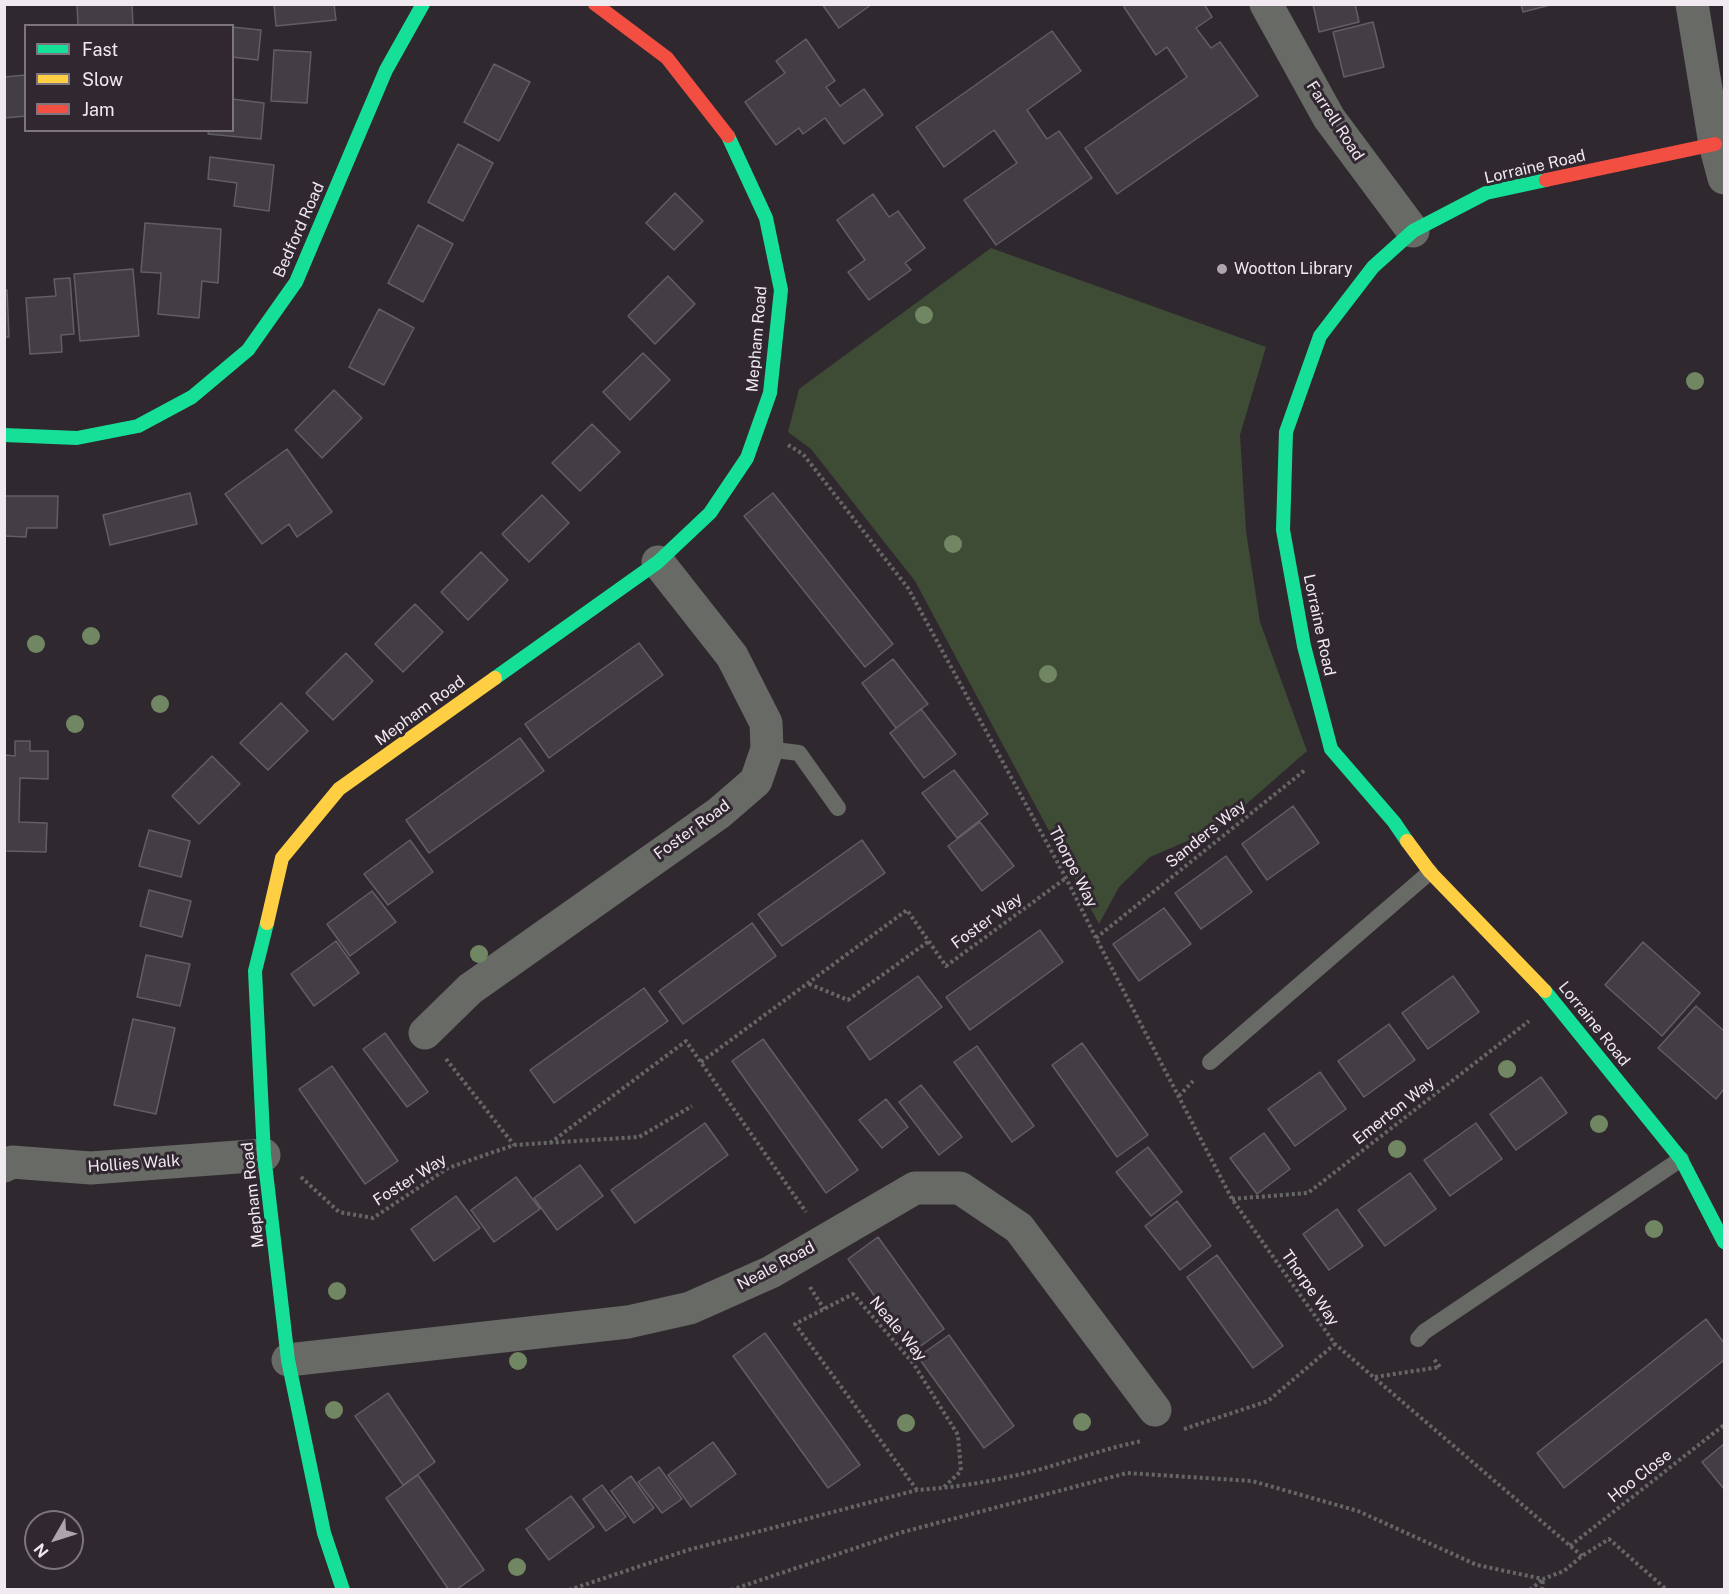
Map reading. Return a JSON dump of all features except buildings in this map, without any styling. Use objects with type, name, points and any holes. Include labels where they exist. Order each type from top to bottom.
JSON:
[{"type":"street","name":"Bedford Road","points":[[4,435],[77,438],[138,426],[192,396],[248,351],[296,282],[386,70],[423,4]]},
{"type":"street","name":"Mepham Road","points":[[342,1590],[324,1533],[288,1360],[264,1155],[255,970],[282,858],[339,789],[658,562],[710,513],[747,458],[770,393],[781,290],[766,218],[726,132],[667,58],[595,4]]},
{"type":"street","name":"Farrell Road","points":[[1266,4],[1329,118],[1413,231]]},
{"type":"street","points":[[1692,4],[1715,144],[1725,178]]},
{"type":"street","name":"Lorraine Road","points":[[1715,144],[1486,193],[1413,231],[1373,267],[1320,336],[1286,432],[1283,530],[1304,646],[1331,749],[1394,822],[1430,872],[1556,1001],[1681,1159],[1725,1242]]},
{"type":"street","name":"Foster Road","points":[[425,1033],[470,989],[719,813],[756,781],[767,749],[766,723],[732,656],[658,562]]},
{"type":"street","name":"Hollies Walk","points":[[4,1166],[12,1162],[91,1168],[264,1155]]},
{"type":"street","name":"Neale Road","points":[[288,1360],[628,1322],[690,1308],[771,1272],[915,1188],[960,1188],[1019,1228],[1160,1426]]},
{"type":"lane","points":[[767,749],[799,753],[838,808]]},
{"type":"lane","points":[[1210,1062],[1430,872]]},
{"type":"lane","points":[[1418,1339],[1424,1332],[1681,1159]]},
{"type":"path","name":"Thorpe Way","points":[[759,425],[803,454],[908,588],[1066,878],[1232,1199],[1335,1344],[1582,1556]]},
{"type":"path","name":"Sanders Way","points":[[1096,938],[1331,749]]},
{"type":"path","name":"Foster Way","points":[[907,910],[946,966],[1066,878]]},
{"type":"path","name":"Foster Way","points":[[809,984],[848,1000],[929,941],[907,910]]},
{"type":"path","points":[[701,1062],[907,910]]},
{"type":"path","name":"Emerton Way","points":[[1232,1199],[1308,1193],[1556,1001]]},
{"type":"path","points":[[425,1033],[514,1145]]},
{"type":"path","points":[[550,1143],[686,1041],[825,1240]]},
{"type":"path","name":"Foster Way","points":[[264,1155],[296,1173],[339,1212],[373,1218],[448,1168],[514,1145],[639,1137],[692,1106]]},
{"type":"path","name":"Neale Way","points":[[917,1490],[795,1324],[853,1294],[913,1363],[958,1435],[961,1471],[942,1489]]},
{"type":"path","points":[[569,1590],[688,1550],[917,1490],[942,1489],[1010,1477],[1115,1446],[1160,1426],[1268,1401],[1335,1344]]},
{"type":"path","name":"Hoo Close","points":[[1570,1546],[1725,1425]]},
{"type":"path","points":[[731,1590],[903,1532],[1127,1473],[1252,1481],[1358,1511],[1477,1565],[1543,1579]]},
{"type":"path","points":[[1530,1590],[1543,1579],[1564,1571],[1609,1539],[1667,1590]]},
{"type":"path","points":[[1542,1590],[1543,1579]]},
{"type":"green space","points":[[991,248],[1266,347],[1240,435],[1246,531],[1260,622],[1307,751],[1220,827],[1150,857],[1119,887],[1099,924],[915,581],[811,449],[788,432],[799,389]]},
{"type":"traffic: fast","points":[[4,435],[77,438],[138,426],[192,397],[248,350],[296,282],[386,70],[423,4]]},
{"type":"traffic: fast","points":[[495,678],[658,562],[710,513],[747,458],[770,393],[781,290],[766,218],[728,136]]},
{"type":"traffic: fast","points":[[1407,841],[1394,822],[1331,749],[1304,646],[1283,530],[1286,432],[1320,336],[1373,267],[1413,231],[1486,193],[1546,180]]},
{"type":"traffic: fast","points":[[267,923],[255,971],[264,1155],[288,1360],[324,1533],[343,1590]]},
{"type":"traffic: fast","points":[[1545,991],[1681,1159],[1724,1242]]},
{"type":"traffic: slow","points":[[267,923],[282,858],[339,789],[495,678]]},
{"type":"traffic: slow","points":[[1407,841],[1430,872],[1545,991]]},
{"type":"traffic: jam","points":[[595,4],[667,58],[728,136]]},
{"type":"traffic: jam","points":[[1546,180],[1715,144]]},
{"type":"place","name":"Wootton Library","points":[[1222,269]]}]
